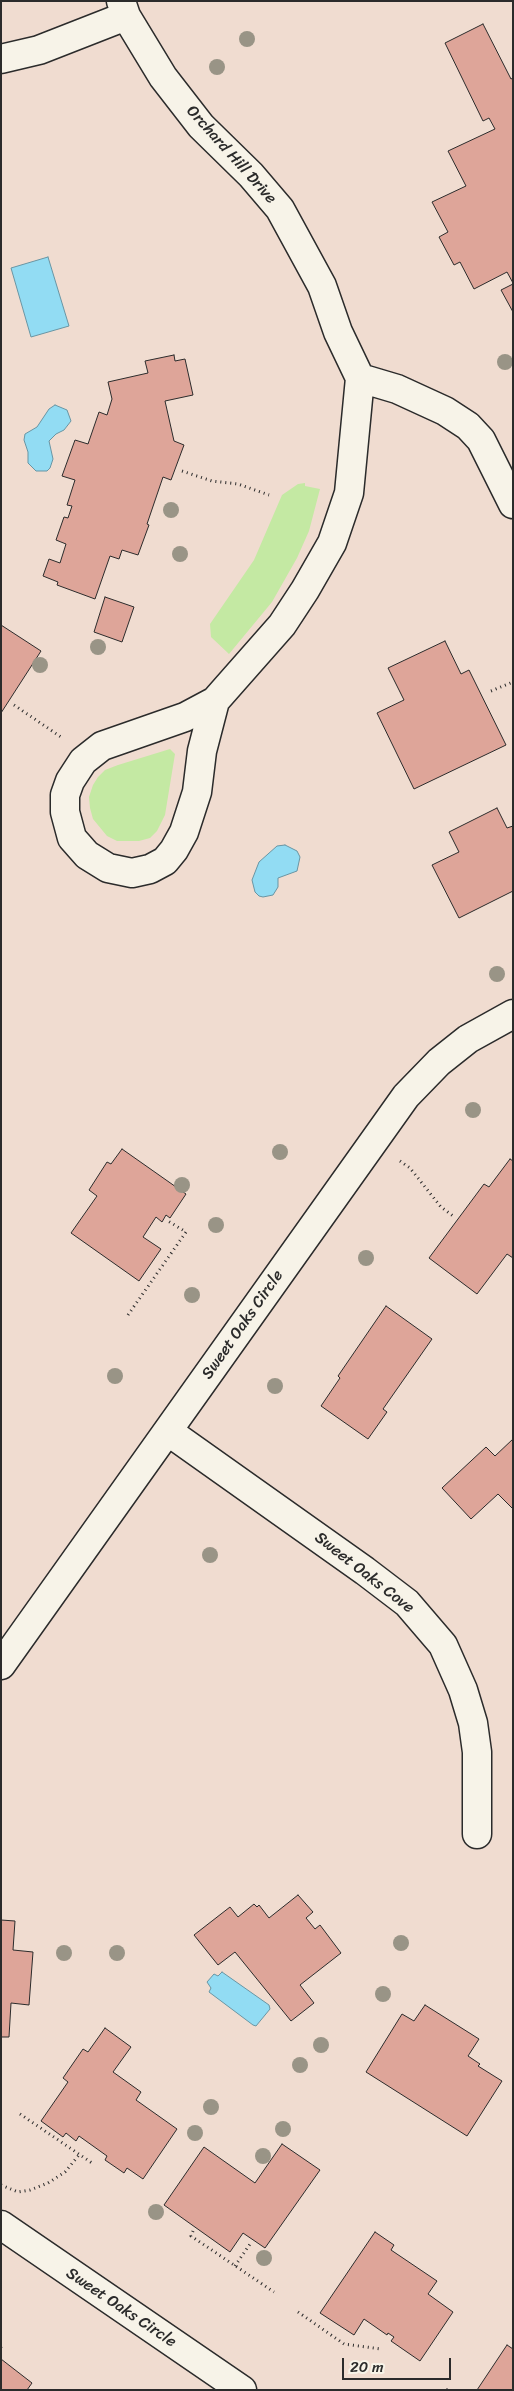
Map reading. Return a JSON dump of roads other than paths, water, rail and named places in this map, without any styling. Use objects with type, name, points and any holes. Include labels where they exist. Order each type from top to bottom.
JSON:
[{"type":"street","points":[[1,59],[39,50],[123,9]]},
{"type":"street","name":"Orchard Hill Drive","points":[[123,9],[163,77],[201,126],[251,175],[280,208],[322,286],[338,332],[360,378]]},
{"type":"street","points":[[215,701],[202,751],[197,792],[184,832],[165,861],[150,869],[132,873],[108,868],[88,854],[72,838],[65,812],[65,795],[70,781],[83,761],[102,746],[185,717],[215,701],[282,625],[332,543],[349,493],[360,378],[397,389],[446,411],[468,426],[481,440],[511,500]]},
{"type":"street","name":"Sweet Oaks Circle","points":[[1,1665],[169,1432],[406,1096],[446,1056],[468,1039],[513,1014]]},
{"type":"street","name":"Sweet Oaks Cove","points":[[169,1432],[365,1571],[406,1603],[442,1645],[463,1690],[473,1723],[476,1752],[476,1834]]},
{"type":"street","name":"Sweet Oaks Circle","points":[[1,2225],[242,2390]]},
{"type":"water","points":[[48,257],[69,326],[31,337],[11,268]]},
{"type":"water","points":[[55,405],[67,410],[71,421],[64,430],[56,434],[49,441],[53,459],[50,468],[47,471],[36,471],[28,463],[28,452],[24,440],[25,434],[37,427],[49,409]]},
{"type":"water","points":[[285,845],[297,851],[300,857],[297,871],[278,878],[278,887],[273,895],[259,896],[255,892],[252,880],[259,862],[277,846]]},
{"type":"water","points":[[222,1972],[269,2005],[270,2009],[256,2026],[209,1992],[211,1988],[207,1982],[214,1974],[218,1976]]}]
